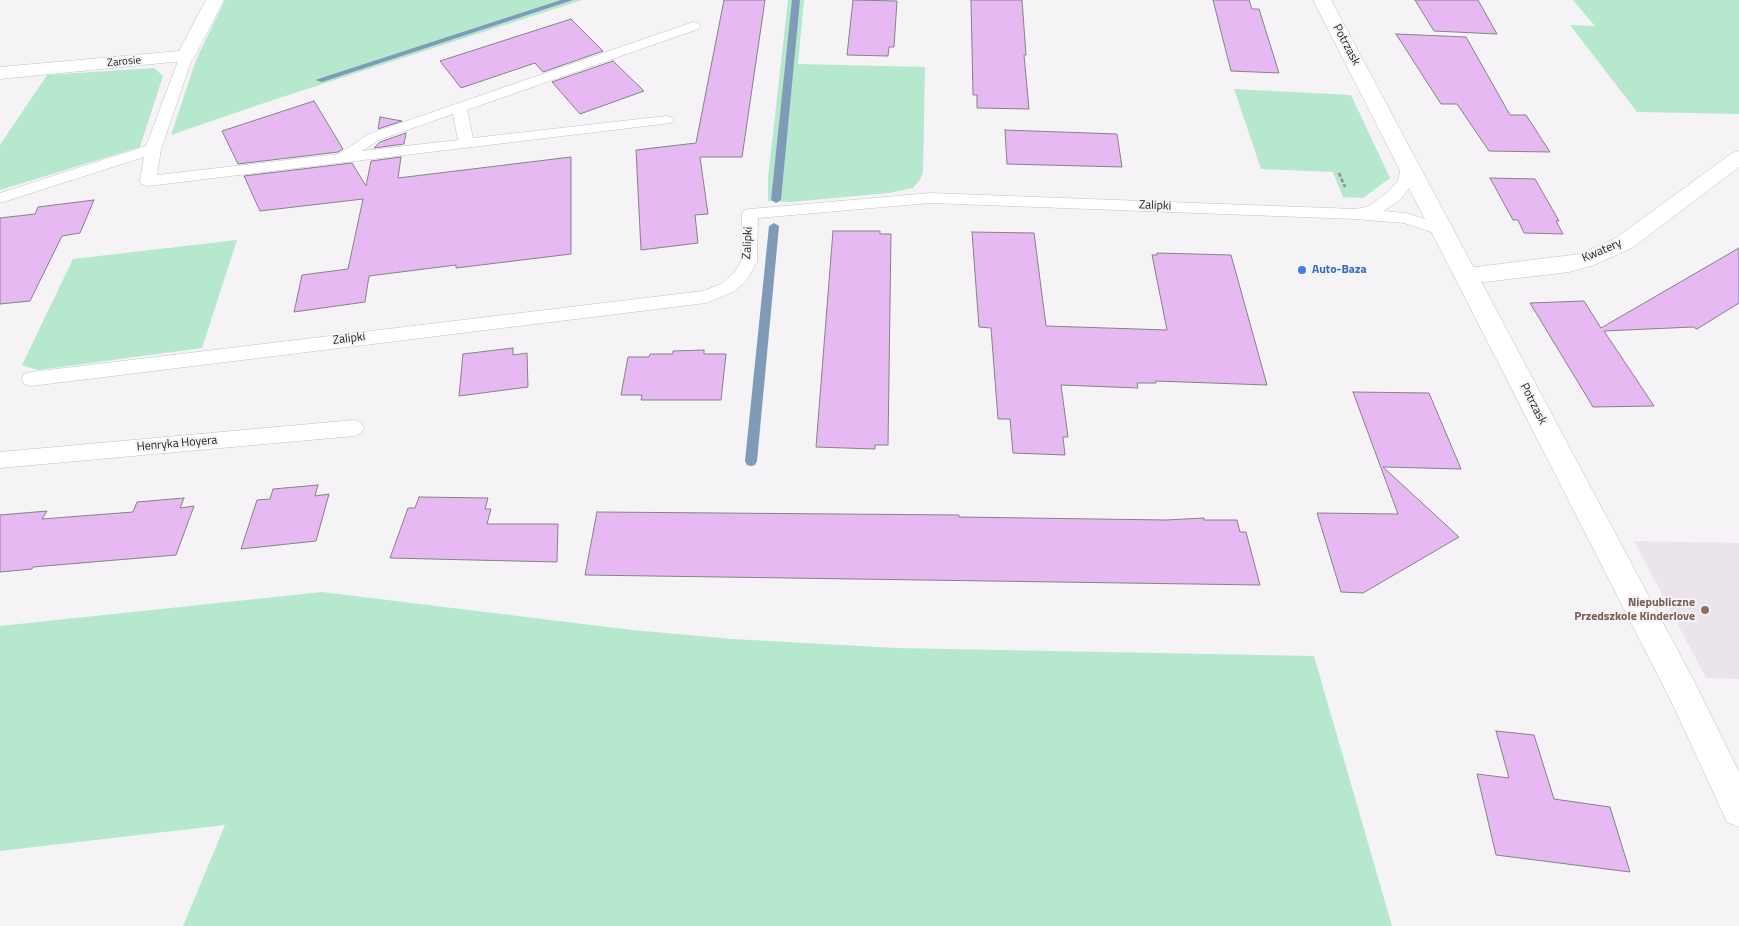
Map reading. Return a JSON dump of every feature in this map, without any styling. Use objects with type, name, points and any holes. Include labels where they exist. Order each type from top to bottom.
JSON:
[{"type":"street","points":[[186,56],[215,0]]},
{"type":"street","name":"Potrzask","points":[[1322,0],[1468,276],[1683,692],[1739,810]]},
{"type":"street","name":"Zarosie","points":[[0,73],[186,56]]},
{"type":"street","name":"Kwatery","points":[[1468,276],[1568,264],[1594,256],[1624,243],[1739,157]]},
{"type":"lane","points":[[342,158],[374,137],[693,26]]},
{"type":"lane","points":[[186,56],[153,149],[148,181],[666,120]]},
{"type":"lane","points":[[459,108],[466,143]]},
{"type":"lane","points":[[0,198],[153,149]]},
{"type":"lane","points":[[1355,214],[1374,210],[1393,197],[1406,182],[1409,165]]},
{"type":"lane","name":"Zalipki","points":[[31,379],[706,296],[727,288],[740,277],[749,262],[750,214],[930,198],[1355,214],[1406,218],[1443,231]]},
{"type":"lane","name":"Henryka Hoyera","points":[[0,460],[354,428]]},
{"type":"shaded area","name":"Niepubliczne Przedszkole Kinderlove","points":[[1634,541],[1739,543],[1739,679],[1706,678]]},
{"type":"green space","points":[[225,0],[582,0],[171,135],[196,60]]},
{"type":"green space","points":[[788,0],[804,0],[798,64],[925,67],[923,173],[913,188],[889,193],[790,202],[768,201],[768,178]]},
{"type":"green space","points":[[1573,0],[1739,0],[1739,114],[1637,112],[1570,25],[1595,26]]},
{"type":"green space","points":[[154,68],[163,76],[140,147],[0,190],[0,145],[47,75]]},
{"type":"green space","points":[[1234,89],[1351,95],[1390,178],[1363,198],[1343,197],[1333,172],[1261,169]]},
{"type":"green space","points":[[237,240],[202,348],[38,370],[22,365],[73,259]]},
{"type":"green space","points":[[322,592],[632,630],[733,639],[896,648],[1314,656],[1392,926],[183,926],[225,825],[0,851],[0,626]]},
{"type":"building","points":[[724,0],[765,0],[742,157],[700,157],[708,214],[695,215],[698,243],[641,250],[636,150],[696,143]]},
{"type":"building","points":[[853,0],[897,1],[894,47],[889,47],[888,56],[847,55]]},
{"type":"building","points":[[971,0],[1022,0],[1026,55],[1024,55],[1029,109],[977,108],[977,95],[973,95]]},
{"type":"building","points":[[1213,0],[1249,0],[1252,9],[1259,9],[1279,73],[1231,71]]},
{"type":"building","points":[[1415,0],[1478,0],[1497,34],[1434,31]]},
{"type":"building","points":[[571,19],[603,51],[543,72],[535,63],[461,88],[440,61]]},
{"type":"building","points":[[1396,34],[1466,37],[1510,115],[1526,115],[1550,152],[1489,151],[1457,104],[1441,104]]},
{"type":"building","points":[[613,61],[644,91],[580,114],[552,82]]},
{"type":"building","points":[[314,101],[343,149],[338,152],[238,164],[222,131]]},
{"type":"building","points":[[380,117],[402,121],[378,129]]},
{"type":"building","points":[[1005,130],[1117,134],[1122,167],[1007,164]]},
{"type":"building","points":[[406,133],[404,144],[374,148],[380,142]]},
{"type":"building","points":[[401,157],[398,178],[571,157],[571,254],[456,268],[456,265],[369,276],[365,302],[294,312],[302,275],[348,269],[363,199],[260,211],[244,176],[352,163],[366,186],[371,161]]},
{"type":"building","points":[[1490,178],[1535,179],[1559,221],[1556,221],[1563,234],[1524,233],[1518,220],[1513,220]]},
{"type":"building","points":[[94,200],[80,233],[62,236],[30,301],[0,304],[0,218],[35,214],[38,207]]},
{"type":"building","points":[[833,231],[880,231],[880,234],[891,234],[888,445],[875,445],[875,449],[816,447]]},
{"type":"building","points":[[972,232],[1034,233],[1046,326],[1167,330],[1152,255],[1157,255],[1157,253],[1231,255],[1267,385],[1156,381],[1156,383],[1137,383],[1138,388],[1061,385],[1068,437],[1063,437],[1065,455],[1013,453],[1010,419],[998,419],[991,328],[979,327]]},
{"type":"building","points":[[1739,248],[1739,303],[1697,329],[1693,327],[1604,331],[1654,406],[1593,407],[1530,303],[1584,301],[1601,328]]},
{"type":"building","points":[[513,348],[513,355],[527,353],[528,387],[459,396],[463,354]]},
{"type":"building","points":[[704,350],[704,354],[726,354],[721,400],[641,400],[642,395],[621,395],[628,357],[649,357],[650,354],[673,354],[673,351]]},
{"type":"building","points":[[1353,392],[1429,393],[1461,469],[1383,467],[1459,537],[1363,593],[1341,592],[1317,513],[1398,514]]},
{"type":"building","points":[[318,485],[315,496],[329,494],[316,541],[241,549],[257,500],[270,499],[273,489]]},
{"type":"building","points":[[419,497],[488,498],[485,509],[491,509],[487,524],[558,524],[557,562],[390,558],[408,508],[415,508]]},
{"type":"building","points":[[184,498],[180,508],[194,506],[176,555],[33,567],[32,569],[0,572],[0,515],[47,511],[42,519],[133,512],[137,502]]},
{"type":"building","points":[[597,512],[959,515],[959,517],[1166,520],[1204,518],[1204,520],[1237,520],[1240,532],[1246,532],[1260,585],[585,575]]},
{"type":"building","points":[[1496,731],[1534,735],[1554,799],[1610,807],[1630,872],[1496,855],[1477,774],[1509,778]]},
{"type":"waterway","points":[[319,80],[569,0]]},
{"type":"waterway","points":[[776,200],[796,0]]},
{"type":"waterway","points":[[751,461],[774,226]]},
{"type":"place","name":"Auto-Baza","points":[[1302,270]]},
{"type":"place","name":"Niepubliczne Przedszkole Kinderlove","points":[[1705,610]]}]
